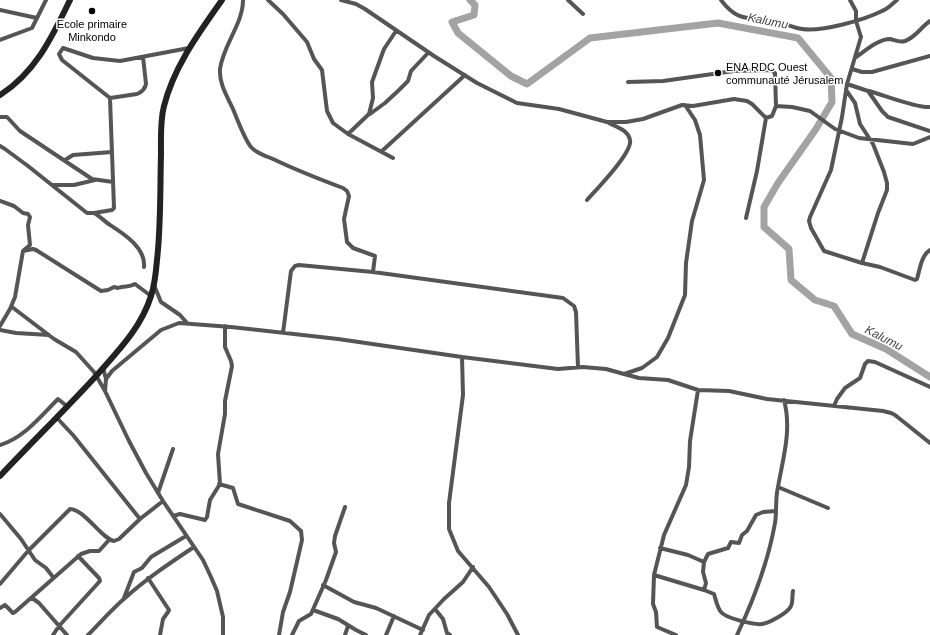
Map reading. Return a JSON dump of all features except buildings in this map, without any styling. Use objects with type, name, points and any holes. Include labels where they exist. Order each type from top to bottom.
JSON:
[{"type":"street","points":[[0,40],[32,28],[46,0]]},
{"type":"street","points":[[0,95],[33,66],[48,44],[70,0]]},
{"type":"street","points":[[0,476],[68,407],[118,352],[135,329],[151,296],[154,285],[161,221],[161,145],[163,110],[177,71],[189,48],[222,0]]},
{"type":"street","points":[[243,0],[243,7],[239,20],[228,44],[220,70],[220,79],[246,138],[251,148],[257,152],[347,191],[349,199],[344,219],[347,242],[353,248],[375,256],[373,272]]},
{"type":"street","points":[[268,0],[283,14],[307,42],[314,59],[323,73],[327,112],[331,121],[336,127],[393,158]]},
{"type":"street","points":[[341,0],[356,4],[365,9],[428,52],[512,102],[535,107],[559,109],[607,122],[619,127],[627,134],[630,146],[618,164],[587,200]]},
{"type":"street","points":[[568,0],[583,14]]},
{"type":"street","points":[[721,0],[729,10],[739,16],[776,21],[801,29],[826,28],[856,21],[882,11],[897,0]]},
{"type":"street","points":[[850,0],[856,11],[856,21],[861,37],[847,84],[840,131],[830,172],[809,222],[823,250],[862,263],[880,267],[915,280],[923,258],[930,250]]},
{"type":"street","points":[[0,10],[37,18]]},
{"type":"street","points":[[855,57],[872,46],[886,40],[890,39],[902,42],[911,39],[930,22]]},
{"type":"street","points":[[370,114],[373,98],[372,82],[384,49],[396,31]]},
{"type":"street","points":[[143,57],[146,84],[144,89],[137,94],[110,98],[62,60],[59,54],[63,48],[96,59],[124,60],[189,48]]},
{"type":"street","points":[[348,134],[370,114],[385,103],[408,81],[411,71],[428,52]]},
{"type":"street","points":[[852,69],[862,72],[872,72],[930,56]]},
{"type":"street","points":[[628,82],[663,81],[734,71],[771,70],[775,73],[776,106],[772,116],[766,118]]},
{"type":"street","points":[[382,152],[465,75]]},
{"type":"street","points":[[847,84],[912,104],[930,107]]},
{"type":"street","points":[[846,90],[854,100],[860,124],[870,140],[884,172],[887,187],[862,263]]},
{"type":"street","points":[[868,91],[888,117],[930,131]]},
{"type":"street","points":[[94,213],[113,209],[110,98]]},
{"type":"street","points":[[607,122],[633,121],[685,105],[693,106],[724,100],[741,99],[752,104],[766,118]]},
{"type":"street","points":[[624,374],[642,368],[657,357],[668,338],[685,295],[686,263],[692,220],[705,176],[700,135],[695,120],[685,105]]},
{"type":"street","points":[[776,106],[806,110],[840,131],[859,138],[913,144],[930,138]]},
{"type":"street","points":[[0,117],[7,117],[20,131],[95,180]]},
{"type":"street","points":[[746,218],[757,171],[766,118]]},
{"type":"street","points":[[1,148],[53,185],[85,211],[94,213],[123,234],[136,247],[144,259],[144,267]]},
{"type":"street","points":[[65,160],[73,155],[112,152]]},
{"type":"street","points":[[53,185],[74,184],[95,180],[113,182]]},
{"type":"street","points":[[0,202],[14,206],[31,218],[28,225],[30,245],[33,249],[97,290],[104,291],[114,287],[128,287],[135,284],[151,296]]},
{"type":"street","points":[[0,326],[12,306],[16,294],[23,251],[30,245]]},
{"type":"street","points":[[23,251],[33,249]]},
{"type":"street","points":[[283,333],[291,271],[295,266],[299,265],[373,272],[563,298],[574,306],[576,312],[578,367]]},
{"type":"street","points":[[154,285],[161,302],[180,315],[187,323]]},
{"type":"street","points":[[12,306],[49,335],[76,352],[96,376],[128,441],[158,493],[202,560],[217,592],[223,617],[223,635]]},
{"type":"street","points":[[106,379],[112,372],[161,330],[174,324],[187,323],[225,326],[366,343],[558,369],[578,367],[606,369],[638,378],[668,380],[698,390],[729,391],[767,399],[876,409],[891,413],[908,424],[930,443]]},
{"type":"street","points":[[173,516],[180,514],[205,520],[207,517],[210,500],[219,484],[218,454],[225,414],[225,401],[232,366],[225,347],[225,326]]},
{"type":"street","points":[[0,330],[49,335]]},
{"type":"street","points":[[462,357],[463,395],[449,503],[451,536],[458,551],[496,596],[518,635]]},
{"type":"street","points":[[834,406],[845,388],[860,378],[865,364],[868,361],[874,362],[930,387]]},
{"type":"street","points":[[103,368],[106,379],[104,391]]},
{"type":"street","points":[[676,635],[657,627],[656,612],[653,604],[654,575],[660,548],[666,531],[686,485],[689,467],[690,442],[698,390]]},
{"type":"street","points":[[0,445],[22,434],[58,399],[68,407]]},
{"type":"street","points":[[736,635],[764,571],[775,523],[778,487],[786,441],[788,419],[784,400]]},
{"type":"street","points":[[57,418],[73,435],[140,519]]},
{"type":"street","points":[[158,493],[173,449]]},
{"type":"street","points":[[219,484],[233,488],[238,504],[290,521],[301,530],[302,540],[290,592],[283,612],[279,635]]},
{"type":"street","points":[[778,487],[828,508]]},
{"type":"street","points":[[0,584],[28,551],[71,508],[92,523],[109,540],[114,542],[163,501]]},
{"type":"street","points":[[292,635],[297,623],[301,619],[309,616],[313,610],[323,586],[336,552],[334,540],[345,507]]},
{"type":"street","points":[[704,590],[706,583],[703,572],[704,562],[709,554],[728,548],[731,542],[739,543],[756,515],[776,510]]},
{"type":"street","points":[[0,514],[21,539],[35,560],[46,568],[53,577]]},
{"type":"street","points":[[124,598],[125,592],[134,572],[142,568],[151,557],[186,536]]},
{"type":"street","points":[[0,608],[5,605],[13,613],[15,612],[78,556],[86,551],[99,551],[109,540]]},
{"type":"street","points":[[88,635],[124,598],[148,578],[194,547]]},
{"type":"street","points":[[660,548],[688,554],[704,562]]},
{"type":"street","points":[[53,635],[59,626],[100,581],[99,578],[78,556]]},
{"type":"street","points":[[420,635],[434,609],[463,582],[473,567]]},
{"type":"street","points":[[654,575],[714,594],[716,603],[722,613],[739,621],[759,624],[772,621],[791,607],[793,591]]},
{"type":"street","points":[[148,578],[168,610],[163,619],[160,635]]},
{"type":"street","points":[[323,586],[354,602],[372,606],[423,630]]},
{"type":"street","points":[[32,598],[39,603],[67,635]]},
{"type":"street","points":[[434,609],[443,619],[447,633],[450,635]]},
{"type":"street","points":[[313,610],[338,619],[366,635]]},
{"type":"street","points":[[386,635],[394,616]]},
{"type":"street","points":[[345,635],[348,626]]},
{"type":"waterway","name":"Kalumu","points":[[470,0],[475,5],[474,15],[452,22],[458,33],[511,76],[527,84],[590,38],[718,23],[798,38],[831,78],[832,102],[816,129],[778,183],[764,207],[764,227],[789,249],[791,280],[815,300],[834,306],[852,334],[886,349],[930,377]]},
{"type":"place","name":"Ecole primaire Minkondo","points":[[92,11]]},
{"type":"place","name":"ENA RDC Ouest communauté Jérusalem","points":[[718,73]]}]
